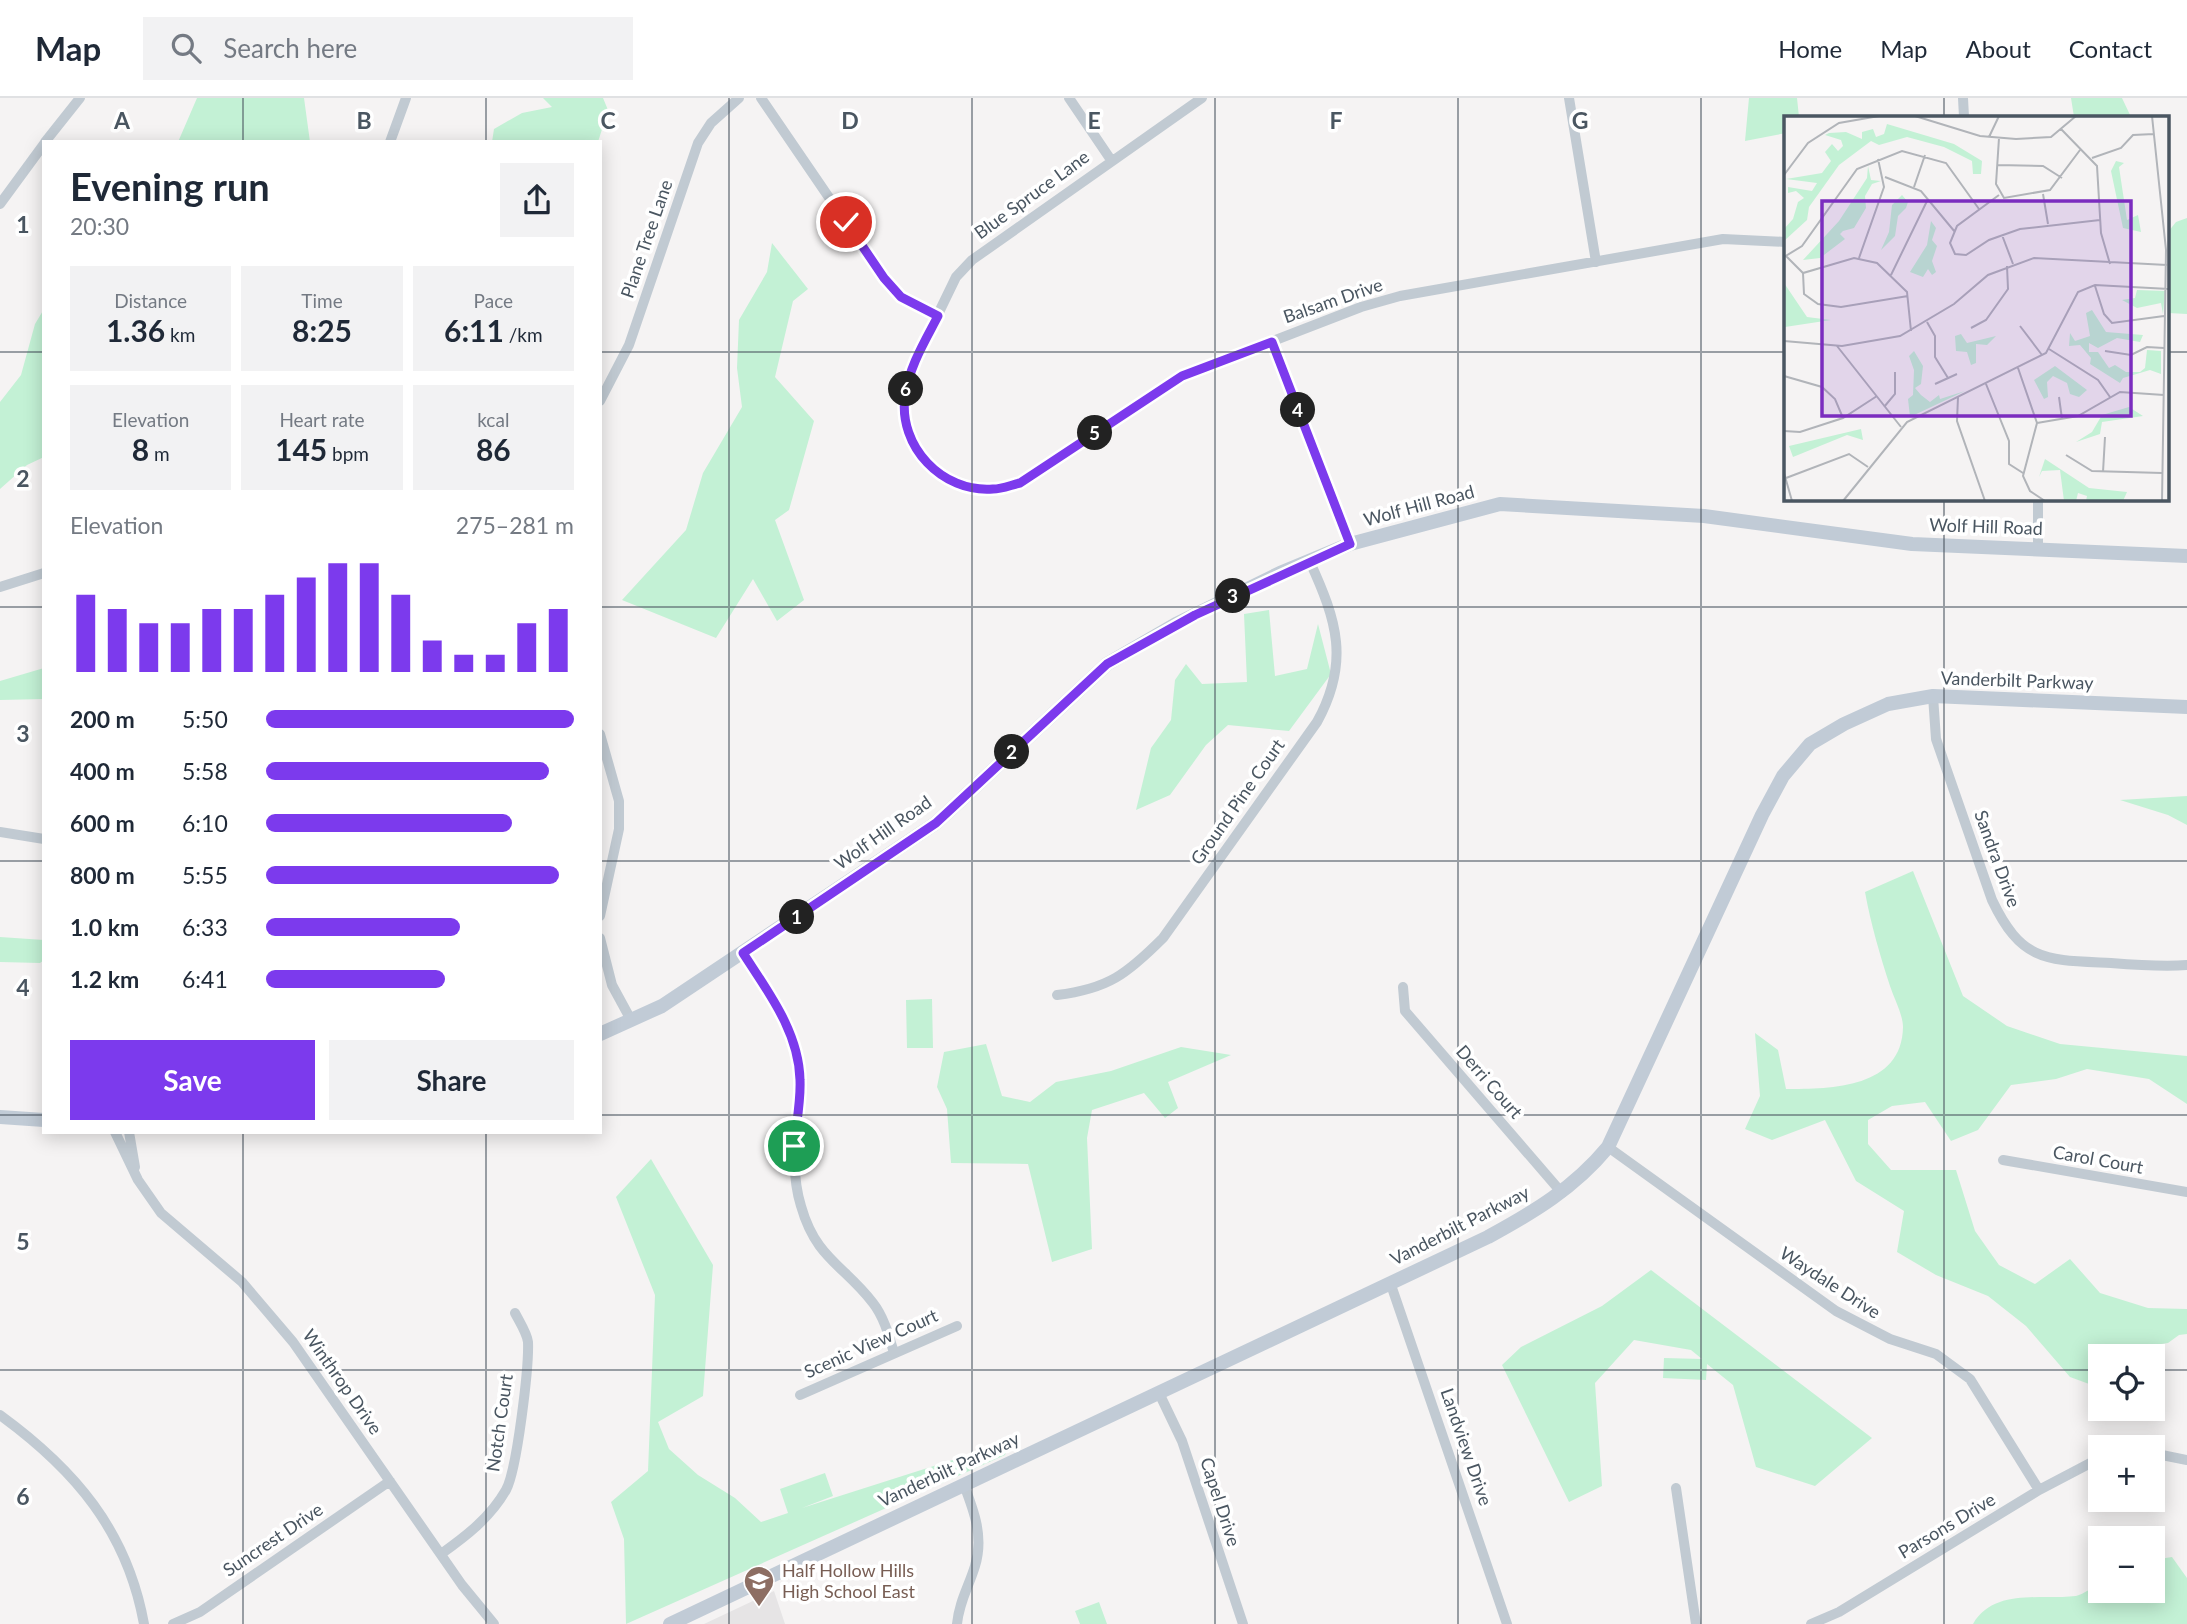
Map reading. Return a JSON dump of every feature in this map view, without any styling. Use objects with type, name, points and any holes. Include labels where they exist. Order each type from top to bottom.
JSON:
[{"type":"main road","name":"Wolf Hill Road","points":[[602,1033],[662,1006],[936,823],[1107,664],[1176,624],[1350,544],[1500,505],[1704,516],[1912,544],[2187,556]]},
{"type":"main road","name":"Vanderbilt Parkway","points":[[670,1624],[1488,1237],[1533,1213],[1562,1193],[1586,1174],[1608,1147],[1762,815],[1783,776],[1810,744],[1844,724],[1888,704],[1933,696],[2187,707]]},
{"type":"main road","points":[[0,1117],[42,1120]]},
{"type":"street","points":[[47,140],[80,98]]},
{"type":"street","points":[[391,140],[406,98]]},
{"type":"street","name":"Plane Tree Lane","points":[[602,397],[629,345],[698,143],[711,123],[739,98]]},
{"type":"street","points":[[761,98],[884,278],[901,297],[938,316]]},
{"type":"street","points":[[1069,98],[1111,160]]},
{"type":"street","name":"Blue Spruce Lane","points":[[938,316],[956,277],[972,260],[1202,98]]},
{"type":"street","points":[[1569,98],[1595,262]]},
{"type":"street","points":[[1963,98],[1964,116]]},
{"type":"street","points":[[0,204],[42,147]]},
{"type":"street","name":"Balsam Drive","points":[[938,316],[911,370],[905,395],[904,416],[910,439],[922,458],[941,476],[965,486],[992,489],[1020,483],[1054,463],[1134,406],[1182,376],[1361,307],[1400,296],[1723,239],[1784,242]]},
{"type":"street","points":[[1272,342],[1350,544]]},
{"type":"street","points":[[2038,500],[2038,548]]},
{"type":"street","name":"Ground Pine Court","points":[[1056,995],[1093,991],[1135,967],[1163,938],[1317,722],[1330,698],[1338,644],[1334,621],[1310,562]]},
{"type":"street","points":[[0,587],[42,574]]},
{"type":"street","name":"Sandra Drive","points":[[1933,696],[1936,739],[1940,751],[1992,900],[2003,923],[2018,941],[2051,960],[2187,965]]},
{"type":"street","points":[[602,740],[619,800],[619,829],[602,907]]},
{"type":"street","points":[[602,770],[612,769]]},
{"type":"street","points":[[0,832],[42,839]]},
{"type":"street","points":[[602,946],[612,985],[631,1020]]},
{"type":"street","points":[[743,953],[771,995],[797,1052],[801,1082],[794,1146],[794,1175],[801,1206],[821,1251],[875,1306],[894,1353]]},
{"type":"street","name":"Derri Court","points":[[1403,987],[1405,1010],[1562,1193]]},
{"type":"street","name":"Winthrop Drive","points":[[116,1134],[138,1180],[161,1213],[233,1274],[270,1312],[441,1554],[494,1624]]},
{"type":"street","name":"Winthrop Drive","points":[[129,1134],[138,1180]]},
{"type":"street","name":"Waydale Drive","points":[[1608,1147],[1836,1311],[1862,1327],[1936,1354],[1955,1366],[1987,1401],[2039,1490]]},
{"type":"street","name":"Carol Court","points":[[2003,1160],[2187,1192]]},
{"type":"street","name":"Landview Drive","points":[[1390,1282],[1507,1624]]},
{"type":"street","name":"Notch Court","points":[[441,1554],[475,1528],[495,1507],[507,1489],[515,1465],[528,1340],[515,1313]]},
{"type":"street","name":"Scenic View Court","points":[[800,1395],[957,1326]]},
{"type":"street","name":"Capel Drive","points":[[1159,1393],[1182,1441],[1243,1624]]},
{"type":"street","points":[[0,1415],[55,1458],[94,1504],[127,1566],[144,1624]]},
{"type":"street","points":[[2165,1455],[2187,1460]]},
{"type":"street","name":"Parsons Drive","points":[[1811,1624],[1839,1612],[2039,1490],[2088,1464]]},
{"type":"street","name":"Suncrest Drive","points":[[173,1624],[200,1612],[390,1481]]},
{"type":"street","points":[[957,1624],[964,1588],[975,1566],[979,1545],[977,1519],[964,1485]]},
{"type":"street","points":[[1676,1488],[1696,1624]]},
{"type":"shaded area","name":"Half Hollow Hills High School East","points":[[774,1591],[785,1624],[704,1624]]},
{"type":"green space","points":[[197,98],[304,98],[310,140],[179,140]]},
{"type":"green space","points":[[543,98],[603,98],[608,110],[599,140],[492,140],[494,129],[522,113],[552,107]]},
{"type":"green space","points":[[1749,98],[1797,98],[1799,116],[1784,116],[1784,133],[1745,141]]},
{"type":"green space","points":[[2071,98],[2122,98],[2131,116],[2074,116]]},
{"type":"green space","points":[[2187,218],[2187,314],[2170,313],[2170,230],[2176,222]]},
{"type":"green space","points":[[772,243],[808,289],[793,301],[775,377],[814,421],[789,510],[775,520],[804,600],[777,621],[753,579],[716,638],[622,600],[686,530],[703,473],[742,407],[737,368],[739,320],[767,272]]},
{"type":"green space","points":[[42,312],[42,458],[27,465],[0,489],[0,402],[21,375],[35,324]]},
{"type":"green space","points":[[1269,610],[1275,676],[1307,669],[1318,624],[1331,674],[1289,731],[1228,725],[1206,745],[1170,795],[1136,810],[1151,748],[1171,720],[1175,680],[1186,664],[1202,684],[1247,682],[1244,614]]},
{"type":"green space","points":[[42,669],[42,699],[0,700],[0,681]]},
{"type":"green space","points":[[2187,796],[2187,825],[2168,815],[2120,800]]},
{"type":"green space","points":[[1913,871],[1963,996],[2007,1026],[2060,1044],[2187,1056],[2187,1104],[2149,1079],[2087,1069],[2056,1079],[2011,1085],[1978,1130],[1951,1141],[1925,1102],[1892,1106],[1868,1120],[1868,1144],[1891,1170],[1956,1170],[1975,1231],[1999,1265],[2035,1284],[2070,1259],[2100,1293],[2148,1308],[2187,1309],[2187,1334],[2161,1344],[2088,1344],[2088,1384],[2070,1377],[2026,1326],[1988,1296],[1936,1275],[1897,1252],[1904,1211],[1856,1181],[1825,1120],[1772,1140],[1745,1129],[1760,1096],[1755,1033],[1778,1050],[1786,1089],[1824,1088],[1861,1081],[1878,1073],[1891,1062],[1900,1047],[1903,1022],[1879,951],[1865,892]]},
{"type":"green space","points":[[0,937],[42,940],[40,963],[0,962]]},
{"type":"green space","points":[[932,999],[933,1048],[907,1048],[906,1000]]},
{"type":"green space","points":[[986,1044],[1002,1096],[1030,1102],[1056,1082],[1111,1071],[1181,1047],[1231,1055],[1168,1082],[1178,1108],[1165,1118],[1144,1093],[1092,1110],[1087,1138],[1092,1249],[1052,1262],[1028,1164],[951,1163],[947,1109],[937,1087],[944,1052]]},
{"type":"green space","points":[[651,1159],[713,1265],[703,1396],[658,1422],[669,1449],[698,1475],[735,1498],[761,1522],[788,1513],[780,1489],[825,1473],[833,1496],[802,1508],[1009,1442],[1005,1455],[626,1624],[624,1539],[611,1502],[648,1471],[655,1295],[616,1197]]},
{"type":"green space","points":[[1651,1270],[1872,1438],[1815,1486],[1756,1467],[1733,1385],[1707,1364],[1706,1380],[1663,1378],[1664,1358],[1702,1359],[1691,1350],[1634,1340],[1595,1383],[1602,1486],[1569,1502],[1502,1365],[1521,1347],[1602,1306]]},
{"type":"green space","points":[[2172,1557],[2187,1578],[2187,1624],[1973,1624],[1993,1605],[2006,1600],[2076,1596],[2088,1590],[2088,1603],[2165,1603],[2165,1558]]},
{"type":"green space","points":[[1099,1602],[1107,1624],[1080,1624],[1075,1611]]},
{"type":"place","name":"Half Hollow Hills High School East","points":[[759,1608]]},
{"type":"route","points":[[794,1146],[801,1082],[797,1052],[771,995],[743,953],[936,823],[1107,664],[1176,624],[1280,573],[1350,544],[1272,342],[1182,376],[1155,391],[1054,463],[1020,483],[992,489],[965,486],[941,476],[922,458],[910,439],[904,416],[905,395],[911,370],[938,316],[901,297],[884,278],[846,222]]}]
